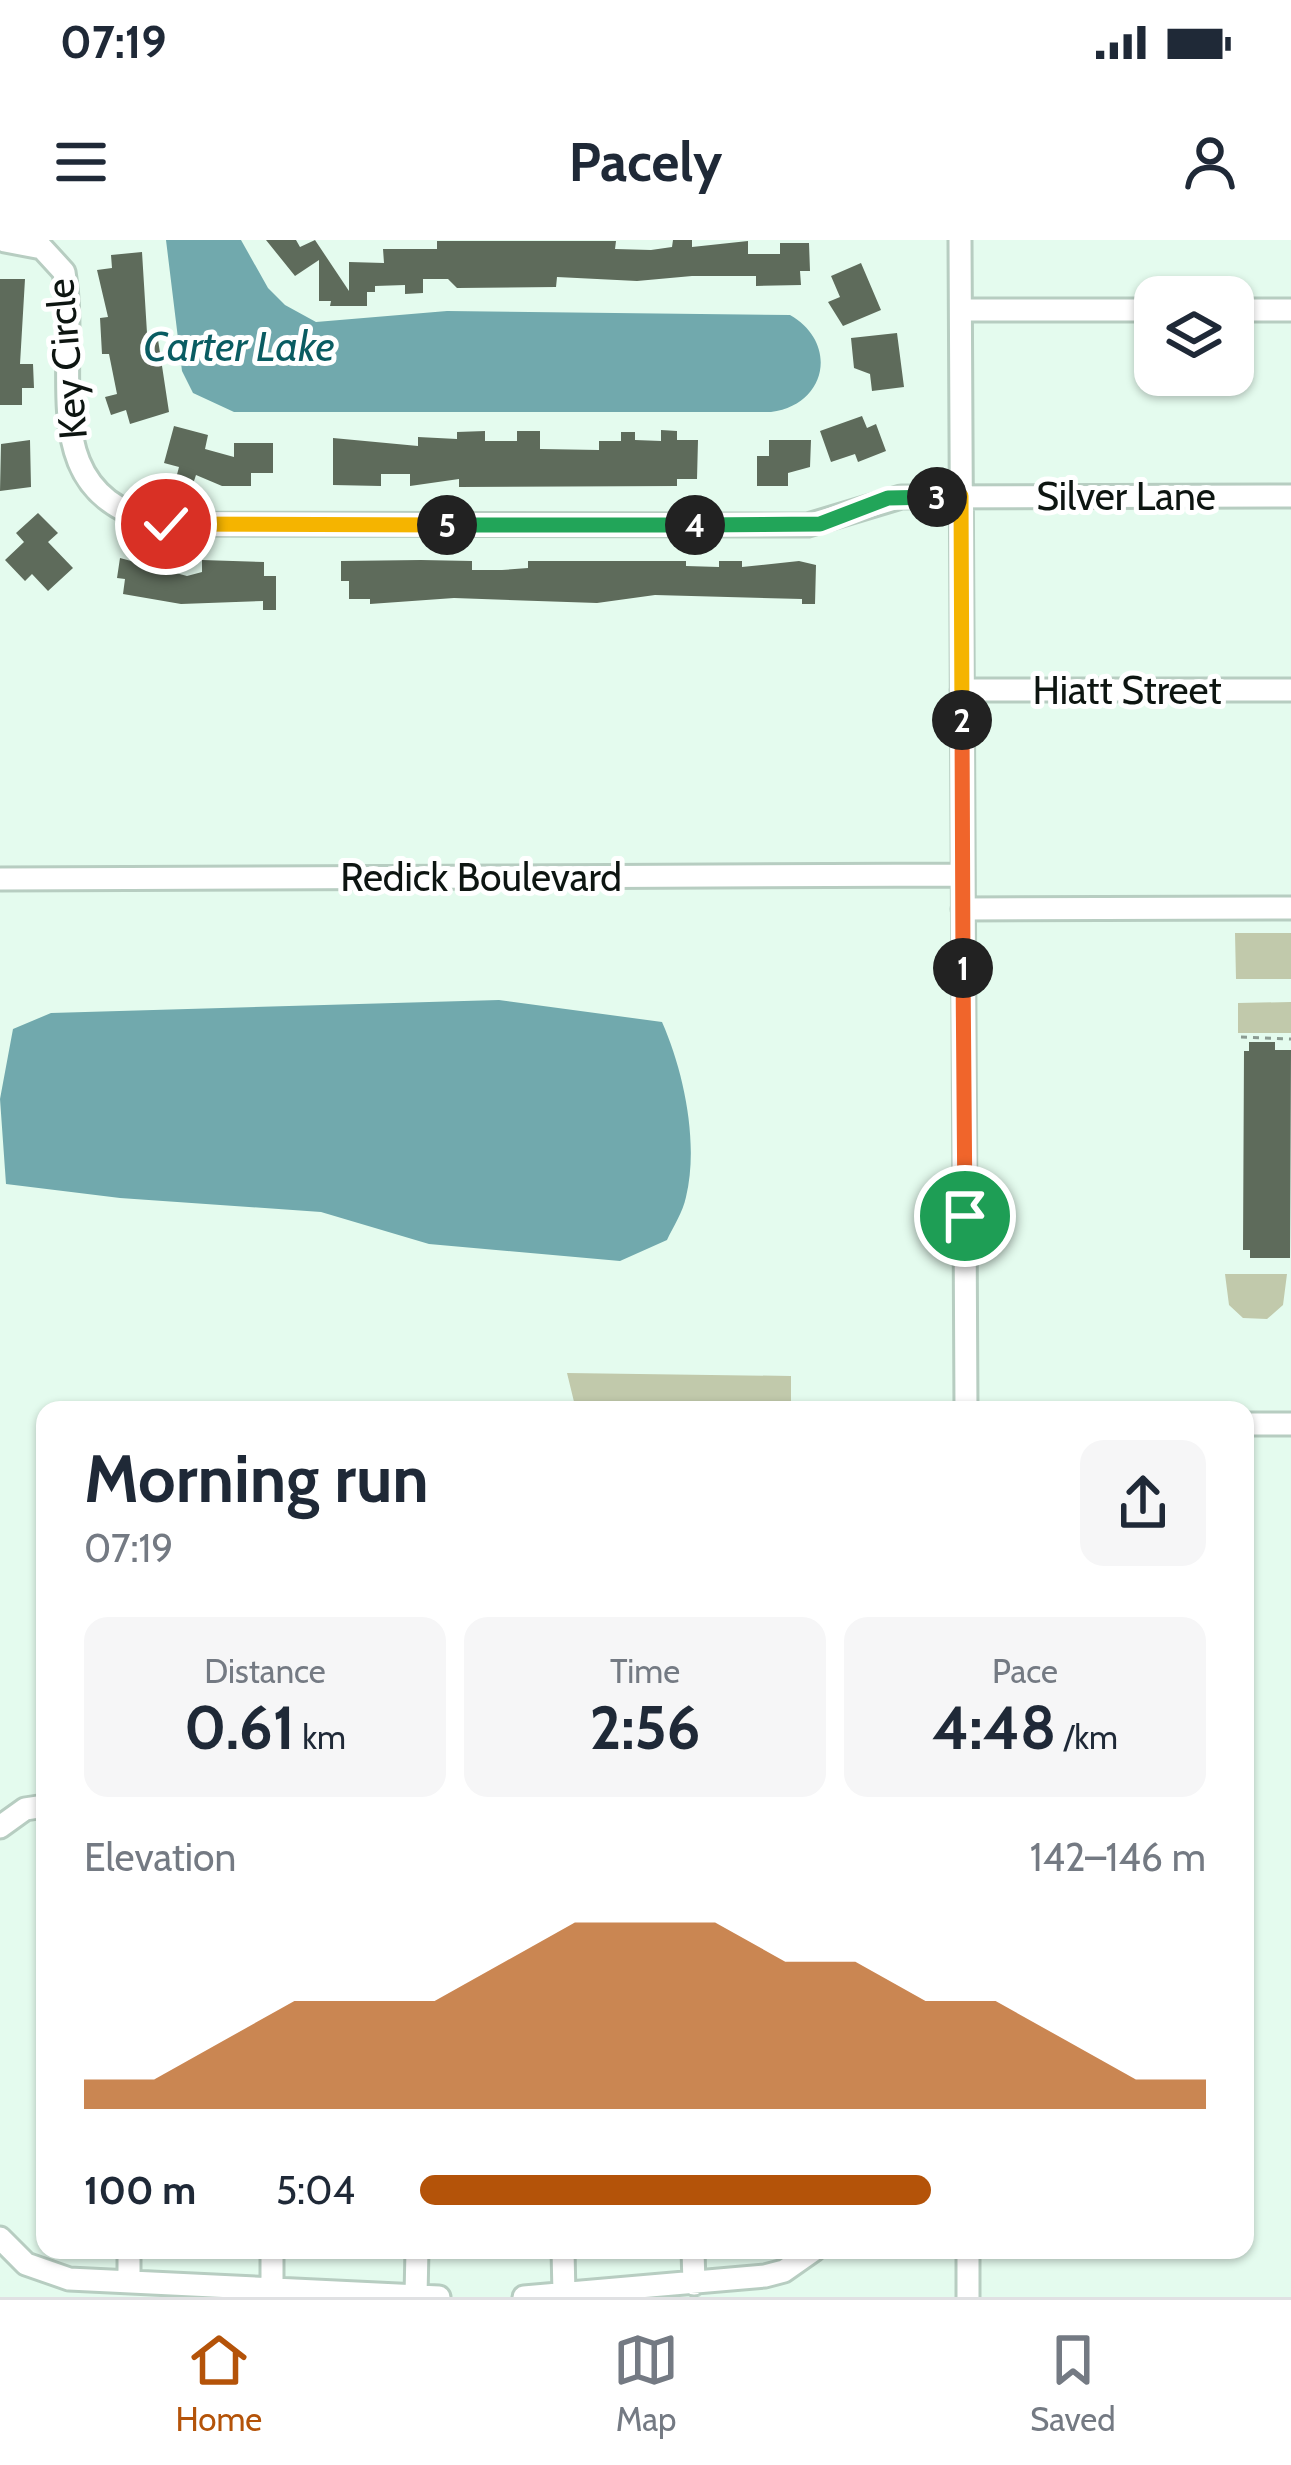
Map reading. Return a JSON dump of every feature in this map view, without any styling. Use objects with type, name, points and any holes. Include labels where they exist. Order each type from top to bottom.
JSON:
[{"type":"street","points":[[961,240],[966,1401]]},
{"type":"street","name":"Key Circle","points":[[5,241],[42,248],[64,272],[69,428],[76,464],[98,496],[130,518],[166,524],[808,525],[888,498],[961,496]]},
{"type":"street","points":[[961,310],[1134,310]]},
{"type":"street","points":[[1254,310],[1291,310]]},
{"type":"street","name":"Silver Lane","points":[[961,496],[1291,496]]},
{"type":"street","name":"Hiatt Street","points":[[962,690],[1291,690]]},
{"type":"street","name":"Redick Boulevard","points":[[0,879],[963,875]]},
{"type":"street","points":[[963,909],[1291,908]]},
{"type":"street","points":[[1254,1424],[1291,1424]]},
{"type":"street","points":[[0,1827],[25,1809],[36,1807]]},
{"type":"street","points":[[0,2238],[26,2264],[48,2275],[439,2297]]},
{"type":"street","points":[[129,2259],[129,2282]]},
{"type":"street","points":[[272,2259],[272,2289]]},
{"type":"street","points":[[416,2296],[417,2259]]},
{"type":"street","points":[[563,2259],[564,2294]]},
{"type":"street","points":[[693,2259],[694,2284]]},
{"type":"street","points":[[524,2297],[765,2276],[800,2259]]},
{"type":"street","points":[[968,2259],[968,2297]]},
{"type":"path","points":[[1241,1037],[1291,1039]]},
{"type":"green space","points":[[1235,933],[1291,933],[1291,979],[1236,979]]},
{"type":"green space","points":[[1291,1002],[1291,1033],[1238,1033],[1238,1003]]},
{"type":"green space","points":[[1225,1274],[1287,1274],[1283,1305],[1267,1319],[1243,1318],[1229,1305]]},
{"type":"green space","points":[[567,1373],[791,1376],[791,1401],[574,1401]]},
{"type":"water","name":"Carter Lake","points":[[166,240],[241,240],[268,288],[285,305],[316,322],[447,311],[790,315],[816,341],[820,371],[804,398],[771,412],[234,412],[193,393],[182,371]]},
{"type":"water","points":[[499,1000],[662,1022],[683,1085],[691,1154],[685,1203],[667,1240],[620,1261],[429,1244],[321,1212],[120,1198],[6,1184],[0,1099],[13,1029],[51,1013]]},
{"type":"building","points":[[266,240],[296,240],[300,247],[315,240],[349,291],[349,262],[384,263],[383,249],[437,249],[437,241],[616,241],[615,249],[651,250],[672,247],[673,240],[692,240],[692,247],[748,241],[748,254],[780,254],[780,243],[809,243],[810,271],[800,271],[801,285],[756,286],[756,276],[637,281],[557,277],[556,287],[457,288],[448,279],[423,279],[423,293],[405,294],[405,285],[375,286],[375,292],[367,292],[367,306],[330,306],[331,301],[319,301],[319,260],[295,276]]},
{"type":"building","points":[[142,252],[147,333],[157,333],[169,412],[130,424],[126,410],[111,415],[105,397],[117,394],[109,354],[102,354],[100,318],[108,317],[97,270],[112,268],[111,255]]},
{"type":"building","points":[[861,263],[881,310],[843,326],[828,302],[840,297],[831,276]]},
{"type":"building","points":[[0,279],[25,279],[20,364],[33,364],[34,388],[22,388],[22,405],[0,405]]},
{"type":"building","points":[[897,333],[904,387],[872,391],[870,374],[854,368],[851,338]]},
{"type":"building","points":[[862,416],[867,428],[876,424],[886,451],[858,462],[855,454],[831,462],[820,431]]},
{"type":"building","points":[[174,426],[208,435],[205,449],[234,457],[234,443],[273,443],[273,473],[251,473],[251,486],[222,486],[196,475],[192,487],[175,482],[179,467],[164,463]]},
{"type":"building","points":[[661,430],[677,431],[677,440],[698,440],[697,479],[677,479],[677,486],[459,487],[459,479],[410,486],[410,474],[381,474],[381,486],[333,485],[333,438],[418,446],[418,437],[457,439],[457,432],[485,431],[485,441],[517,441],[517,431],[540,431],[540,449],[599,450],[599,441],[621,441],[621,432],[635,432],[635,440],[661,441]]},
{"type":"building","points":[[30,440],[31,487],[0,491],[1,444]]},
{"type":"building","points":[[769,440],[811,440],[810,467],[788,473],[788,486],[757,486],[757,456],[769,456]]},
{"type":"building","points":[[38,513],[58,533],[48,542],[73,568],[48,591],[32,574],[25,581],[5,560],[24,542],[16,533]]},
{"type":"building","points":[[120,558],[187,576],[202,572],[202,560],[264,562],[264,576],[276,576],[276,610],[263,610],[263,601],[181,604],[123,594],[125,579],[117,578]]},
{"type":"building","points":[[341,561],[472,561],[472,570],[528,568],[528,561],[686,561],[686,566],[719,567],[719,561],[742,561],[742,567],[799,561],[816,565],[815,604],[802,604],[802,599],[655,595],[597,603],[454,598],[370,604],[370,599],[349,599],[349,581],[341,581]]},
{"type":"building","points":[[1249,1042],[1275,1042],[1275,1050],[1291,1050],[1290,1258],[1250,1258],[1250,1250],[1243,1250],[1244,1051],[1249,1051]]},
{"type":"route","points":[[166,524],[808,525],[831,522],[888,498],[961,496],[965,1216]]}]
